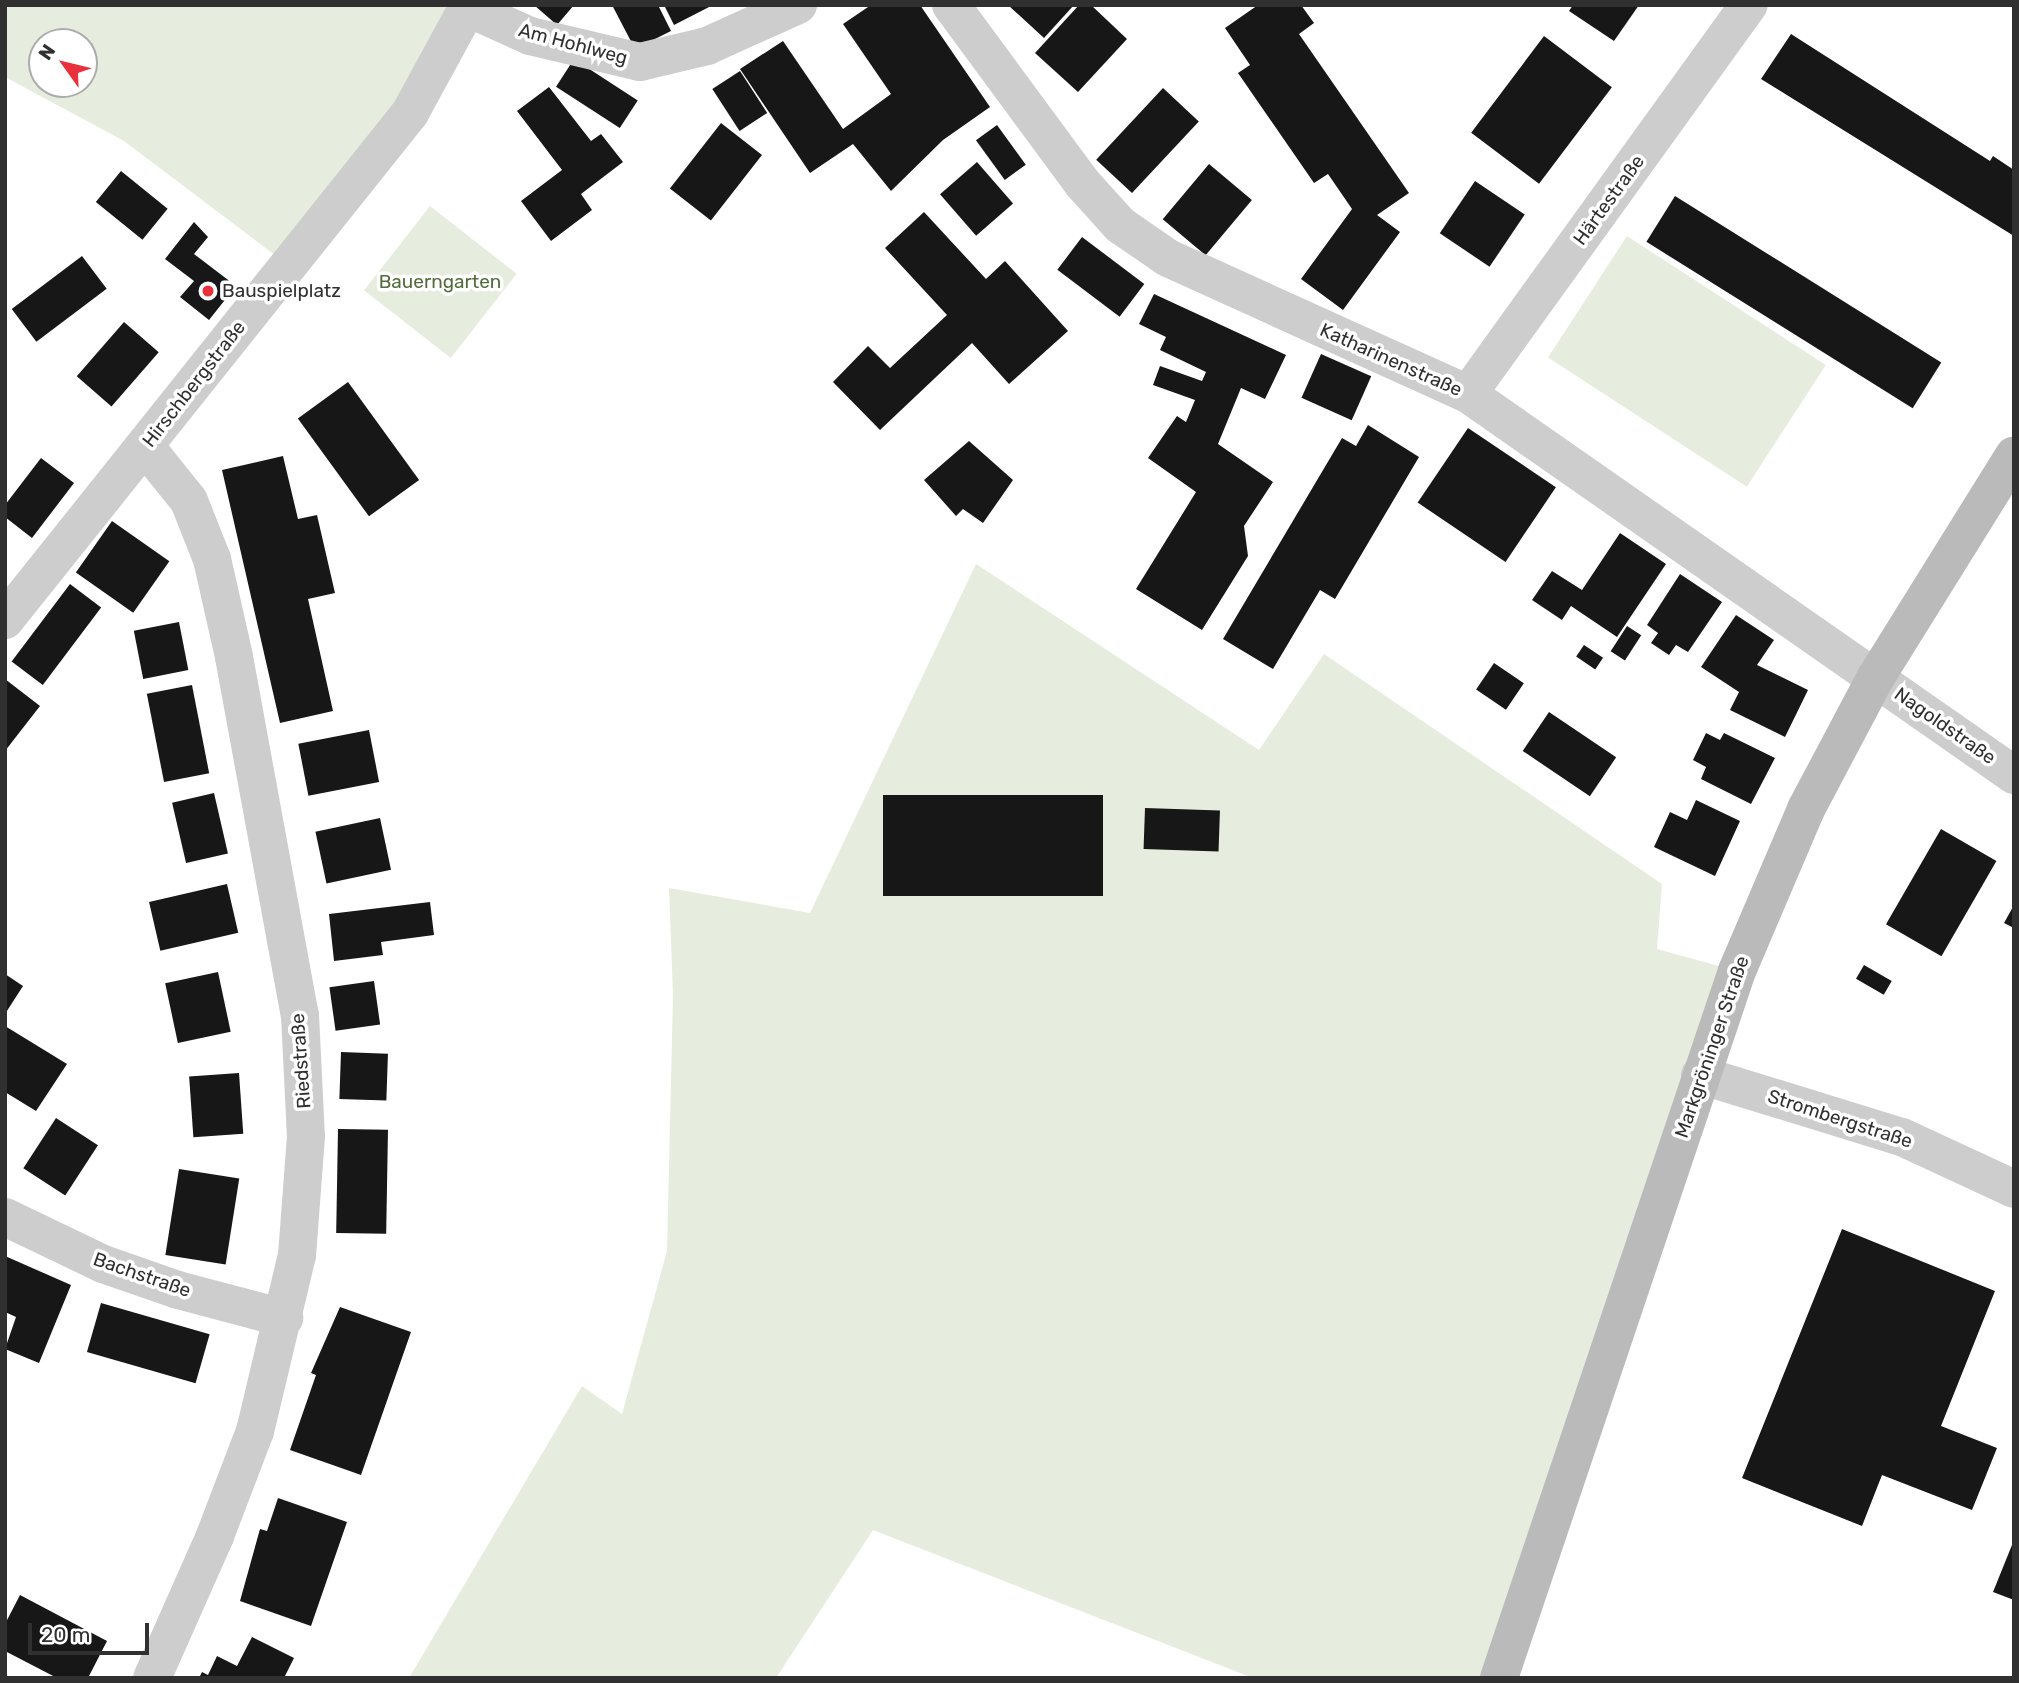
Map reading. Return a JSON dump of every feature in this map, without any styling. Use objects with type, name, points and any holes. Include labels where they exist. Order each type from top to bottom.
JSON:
[{"type":"main road","name":"Markgröninger Straße","points":[[1499,1678],[1737,971],[1806,809],[1876,677],[2014,455]]},
{"type":"street","name":"Am Hohlweg","points":[[469,7],[530,36],[640,62],[707,46],[798,5]]},
{"type":"street","name":"Katharinenstraße","points":[[951,5],[1083,184],[1120,225],[1168,258],[1468,394],[1876,677]]},
{"type":"street","name":"Härtestraße","points":[[1468,394],[1749,5]]},
{"type":"street","name":"Hirschbergstraße","points":[[5,620],[410,113],[469,7]]},
{"type":"street","name":"Riedstraße","points":[[145,446],[189,501],[212,559],[234,657],[300,1016],[306,1136],[297,1255],[284,1318],[254,1431],[215,1536],[152,1678]]},
{"type":"street","name":"Nagoldstraße","points":[[1876,677],[2014,775]]},
{"type":"street","name":"Strombergstraße","points":[[1700,1075],[1902,1137],[2014,1189]]},
{"type":"street","name":"Bachstraße","points":[[5,1217],[103,1264],[178,1290],[284,1318]]},
{"type":"green space","points":[[5,5],[469,5],[288,265],[124,141],[44,98],[98,98],[98,28],[28,28],[28,89],[5,77]]},
{"type":"green space","name":"Bauerngarten","points":[[430,206],[517,274],[451,358],[364,290]]},
{"type":"green space","points":[[1627,236],[1826,365],[1747,487],[1548,358]]},
{"type":"green space","points":[[976,564],[1259,750],[1324,654],[1662,884],[1657,949],[1737,971],[1499,1678],[1253,1678],[873,1530],[776,1678],[409,1678],[582,1386],[622,1414],[667,1251],[673,995],[669,888],[810,913]]},
{"type":"building","points":[[534,5],[574,5],[557,25]]},
{"type":"building","points":[[612,5],[658,5],[671,31],[635,49]]},
{"type":"building","points":[[664,5],[713,5],[674,25]]},
{"type":"building","points":[[871,5],[920,5],[990,107],[943,140],[891,191],[853,144],[810,173],[740,69],[783,41],[843,129],[891,94],[843,24]]},
{"type":"building","points":[[1008,5],[1074,5],[1044,38]]},
{"type":"building","points":[[1079,5],[1091,5],[1127,39],[1078,92],[1035,53]]},
{"type":"building","points":[[1258,5],[1301,5],[1314,23],[1299,34],[1409,193],[1377,215],[1400,232],[1343,310],[1301,279],[1352,209],[1328,174],[1314,183],[1238,73],[1250,65],[1225,28]]},
{"type":"building","points":[[1573,5],[1639,5],[1614,41],[1569,11]]},
{"type":"building","points":[[1791,34],[1990,161],[1993,156],[2014,170],[2014,236],[1761,79]]},
{"type":"building","points":[[1544,36],[1612,87],[1539,184],[1471,133]]},
{"type":"building","points":[[574,59],[638,100],[620,128],[556,87]]},
{"type":"building","points":[[740,71],[767,113],[740,131],[712,89]]},
{"type":"building","points":[[549,87],[591,141],[601,134],[623,162],[581,194],[592,210],[551,241],[521,201],[562,170],[517,111]]},
{"type":"building","points":[[1163,88],[1199,121],[1132,193],[1096,160]]},
{"type":"building","points":[[721,123],[762,155],[711,220],[670,188]]},
{"type":"building","points":[[997,125],[1026,165],[1005,180],[976,140]]},
{"type":"building","points":[[977,162],[1013,204],[976,236],[940,194]]},
{"type":"building","points":[[1209,164],[1252,200],[1206,255],[1163,219]]},
{"type":"building","points":[[121,171],[168,209],[142,240],[96,202]]},
{"type":"building","points":[[1475,181],[1525,215],[1490,267],[1440,233]]},
{"type":"building","points":[[1675,196],[1941,362],[1913,408],[1646,242]]},
{"type":"building","points":[[924,212],[986,279],[1005,261],[1068,331],[1009,384],[972,343],[880,430],[833,382],[868,346],[890,368],[947,315],[885,248]]},
{"type":"building","points":[[194,222],[208,237],[194,254],[236,286],[209,320],[180,297],[194,281],[165,259]]},
{"type":"building","points":[[1082,237],[1144,284],[1120,317],[1057,270]]},
{"type":"building","points":[[82,256],[107,289],[36,342],[12,309]]},
{"type":"building","points":[[1154,294],[1286,355],[1265,399],[1241,388],[1218,444],[1273,482],[1244,526],[1248,556],[1202,630],[1136,589],[1196,492],[1148,458],[1177,416],[1186,422],[1195,400],[1153,385],[1160,366],[1202,381],[1206,372],[1160,350],[1166,337],[1139,324]]},
{"type":"building","points":[[124,322],[159,352],[111,407],[77,376]]},
{"type":"building","points":[[1321,354],[1371,376],[1352,420],[1301,398]]},
{"type":"building","points":[[348,382],[419,480],[369,516],[298,418]]},
{"type":"building","points":[[1368,425],[1419,457],[1335,599],[1320,590],[1273,669],[1223,639],[1342,438],[1356,446]]},
{"type":"building","points":[[1468,428],[1556,487],[1506,562],[1418,503]]},
{"type":"building","points":[[969,441],[1013,480],[983,523],[963,509],[956,516],[924,480]]},
{"type":"building","points":[[283,456],[298,519],[317,515],[335,593],[308,599],[333,711],[280,723],[222,470]]},
{"type":"building","points":[[41,458],[74,483],[32,538],[5,517],[5,505]]},
{"type":"building","points":[[112,521],[169,561],[133,613],[76,573]]},
{"type":"building","points":[[1620,533],[1666,564],[1617,637],[1571,606],[1562,620],[1532,600],[1552,571],[1582,590]]},
{"type":"building","points":[[1680,574],[1722,602],[1688,652],[1676,645],[1669,655],[1651,643],[1658,633],[1647,625]]},
{"type":"building","points":[[70,584],[101,607],[43,685],[12,661]]},
{"type":"building","points":[[1736,615],[1774,640],[1757,665],[1808,690],[1785,737],[1730,710],[1739,692],[1701,667]]},
{"type":"building","points":[[179,622],[188,670],[143,679],[134,631]]},
{"type":"building","points":[[1627,626],[1641,635],[1625,660],[1611,651]]},
{"type":"building","points":[[1584,645],[1603,658],[1595,669],[1576,657]]},
{"type":"building","points":[[1494,663],[1524,683],[1506,710],[1476,690]]},
{"type":"building","points":[[5,679],[40,706],[5,751]]},
{"type":"building","points":[[192,685],[209,773],[164,782],[147,694]]},
{"type":"building","points":[[1549,712],[1616,757],[1590,796],[1523,751]]},
{"type":"building","points":[[369,730],[379,782],[308,796],[298,744]]},
{"type":"building","points":[[1706,733],[1720,740],[1724,733],[1775,758],[1751,804],[1701,779],[1706,767],[1693,760]]},
{"type":"building","points":[[214,793],[228,853],[186,863],[172,803]]},
{"type":"building","points":[[883,795],[1103,795],[1103,896],[883,896]]},
{"type":"building","points":[[1696,800],[1740,821],[1715,876],[1654,847],[1670,812],[1687,820]]},
{"type":"building","points":[[1145,808],[1220,811],[1219,852],[1144,849]]},
{"type":"building","points":[[380,818],[391,870],[326,884],[315,832]]},
{"type":"building","points":[[1941,829],[1996,861],[1941,956],[1886,924]]},
{"type":"building","points":[[227,884],[238,933],[160,951],[149,902]]},
{"type":"building","points":[[430,902],[434,935],[381,942],[383,955],[334,961],[329,914]]},
{"type":"building","points":[[2014,905],[2014,928],[2004,923]]},
{"type":"building","points":[[1864,965],[1892,981],[1884,995],[1856,979]]},
{"type":"building","points":[[218,972],[231,1032],[178,1043],[165,983]]},
{"type":"building","points":[[5,974],[23,986],[5,1014]]},
{"type":"building","points":[[374,981],[380,1025],[336,1031],[329,987]]},
{"type":"building","points":[[5,1026],[67,1064],[36,1111],[5,1092]]},
{"type":"building","points":[[341,1052],[388,1054],[386,1101],[339,1099]]},
{"type":"building","points":[[239,1073],[243,1134],[193,1137],[189,1076]]},
{"type":"building","points":[[56,1118],[98,1145],[65,1196],[23,1168]]},
{"type":"building","points":[[338,1129],[388,1130],[386,1234],[336,1233]]},
{"type":"building","points":[[179,1169],[239,1179],[226,1264],[165,1255]]},
{"type":"building","points":[[1842,1229],[1995,1291],[1941,1426],[1997,1448],[1972,1510],[1882,1475],[1862,1526],[1742,1478]]},
{"type":"building","points":[[5,1256],[71,1285],[39,1363],[5,1349],[16,1317],[5,1312]]},
{"type":"building","points":[[101,1303],[210,1334],[196,1383],[87,1352]]},
{"type":"building","points":[[340,1307],[411,1332],[361,1475],[290,1450],[316,1375],[311,1373]]},
{"type":"building","points":[[278,1498],[347,1522],[311,1626],[240,1601],[260,1529],[267,1531]]},
{"type":"building","points":[[2014,1540],[2014,1600],[1993,1592]]},
{"type":"building","points":[[20,1595],[107,1641],[88,1678],[57,1678],[5,1651],[5,1624]]},
{"type":"building","points":[[252,1637],[294,1658],[284,1678],[199,1678],[202,1672],[208,1675],[217,1656],[237,1666]]},
{"type":"place","name":"Bauspielplatz","points":[[208,291]]}]
